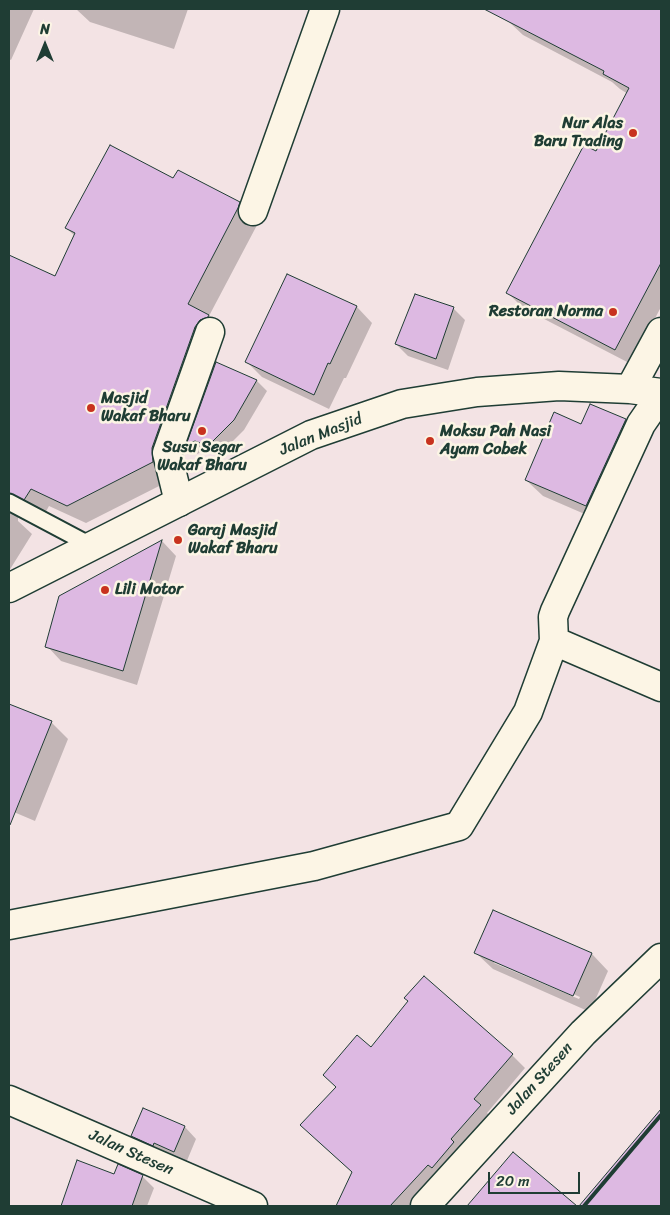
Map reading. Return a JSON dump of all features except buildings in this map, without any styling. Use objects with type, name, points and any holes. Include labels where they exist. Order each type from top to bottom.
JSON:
[{"type":"street","points":[[253,211],[325,9]]},
{"type":"street","points":[[179,502],[168,453],[210,332]]},
{"type":"street","points":[[630,389],[661,332]]},
{"type":"street","name":"Jalan Masjid","points":[[9,588],[312,436],[402,404],[478,392],[559,386],[630,389],[661,394]]},
{"type":"street","points":[[9,925],[314,866],[458,826],[524,720],[554,640],[553,617],[555,611],[641,424],[661,394]]},
{"type":"street","points":[[554,640],[661,687]]},
{"type":"street","name":"Jalan Stesen","points":[[425,1206],[583,1033],[661,958]]},
{"type":"street","name":"Jalan Stesen","points":[[9,1100],[253,1206]]},
{"type":"lane","points":[[9,502],[92,546]]},
{"type":"railway","points":[[584,1206],[661,1115]]},
{"type":"place","name":"Nur Alas Baru Trading","points":[[633,133]]},
{"type":"place","name":"Restoran Norma","points":[[613,312]]},
{"type":"place","name":"Masjid Wakaf Bharu","points":[[91,408]]},
{"type":"place","name":"Susu Segar Wakaf Bharu","points":[[202,431]]},
{"type":"place","name":"Moksu Pah Nasi Ayam Cobek","points":[[430,441]]},
{"type":"place","name":"Garaj Masjid Wakaf Bharu","points":[[178,540]]},
{"type":"place","name":"Lili Motor","points":[[105,590]]}]
